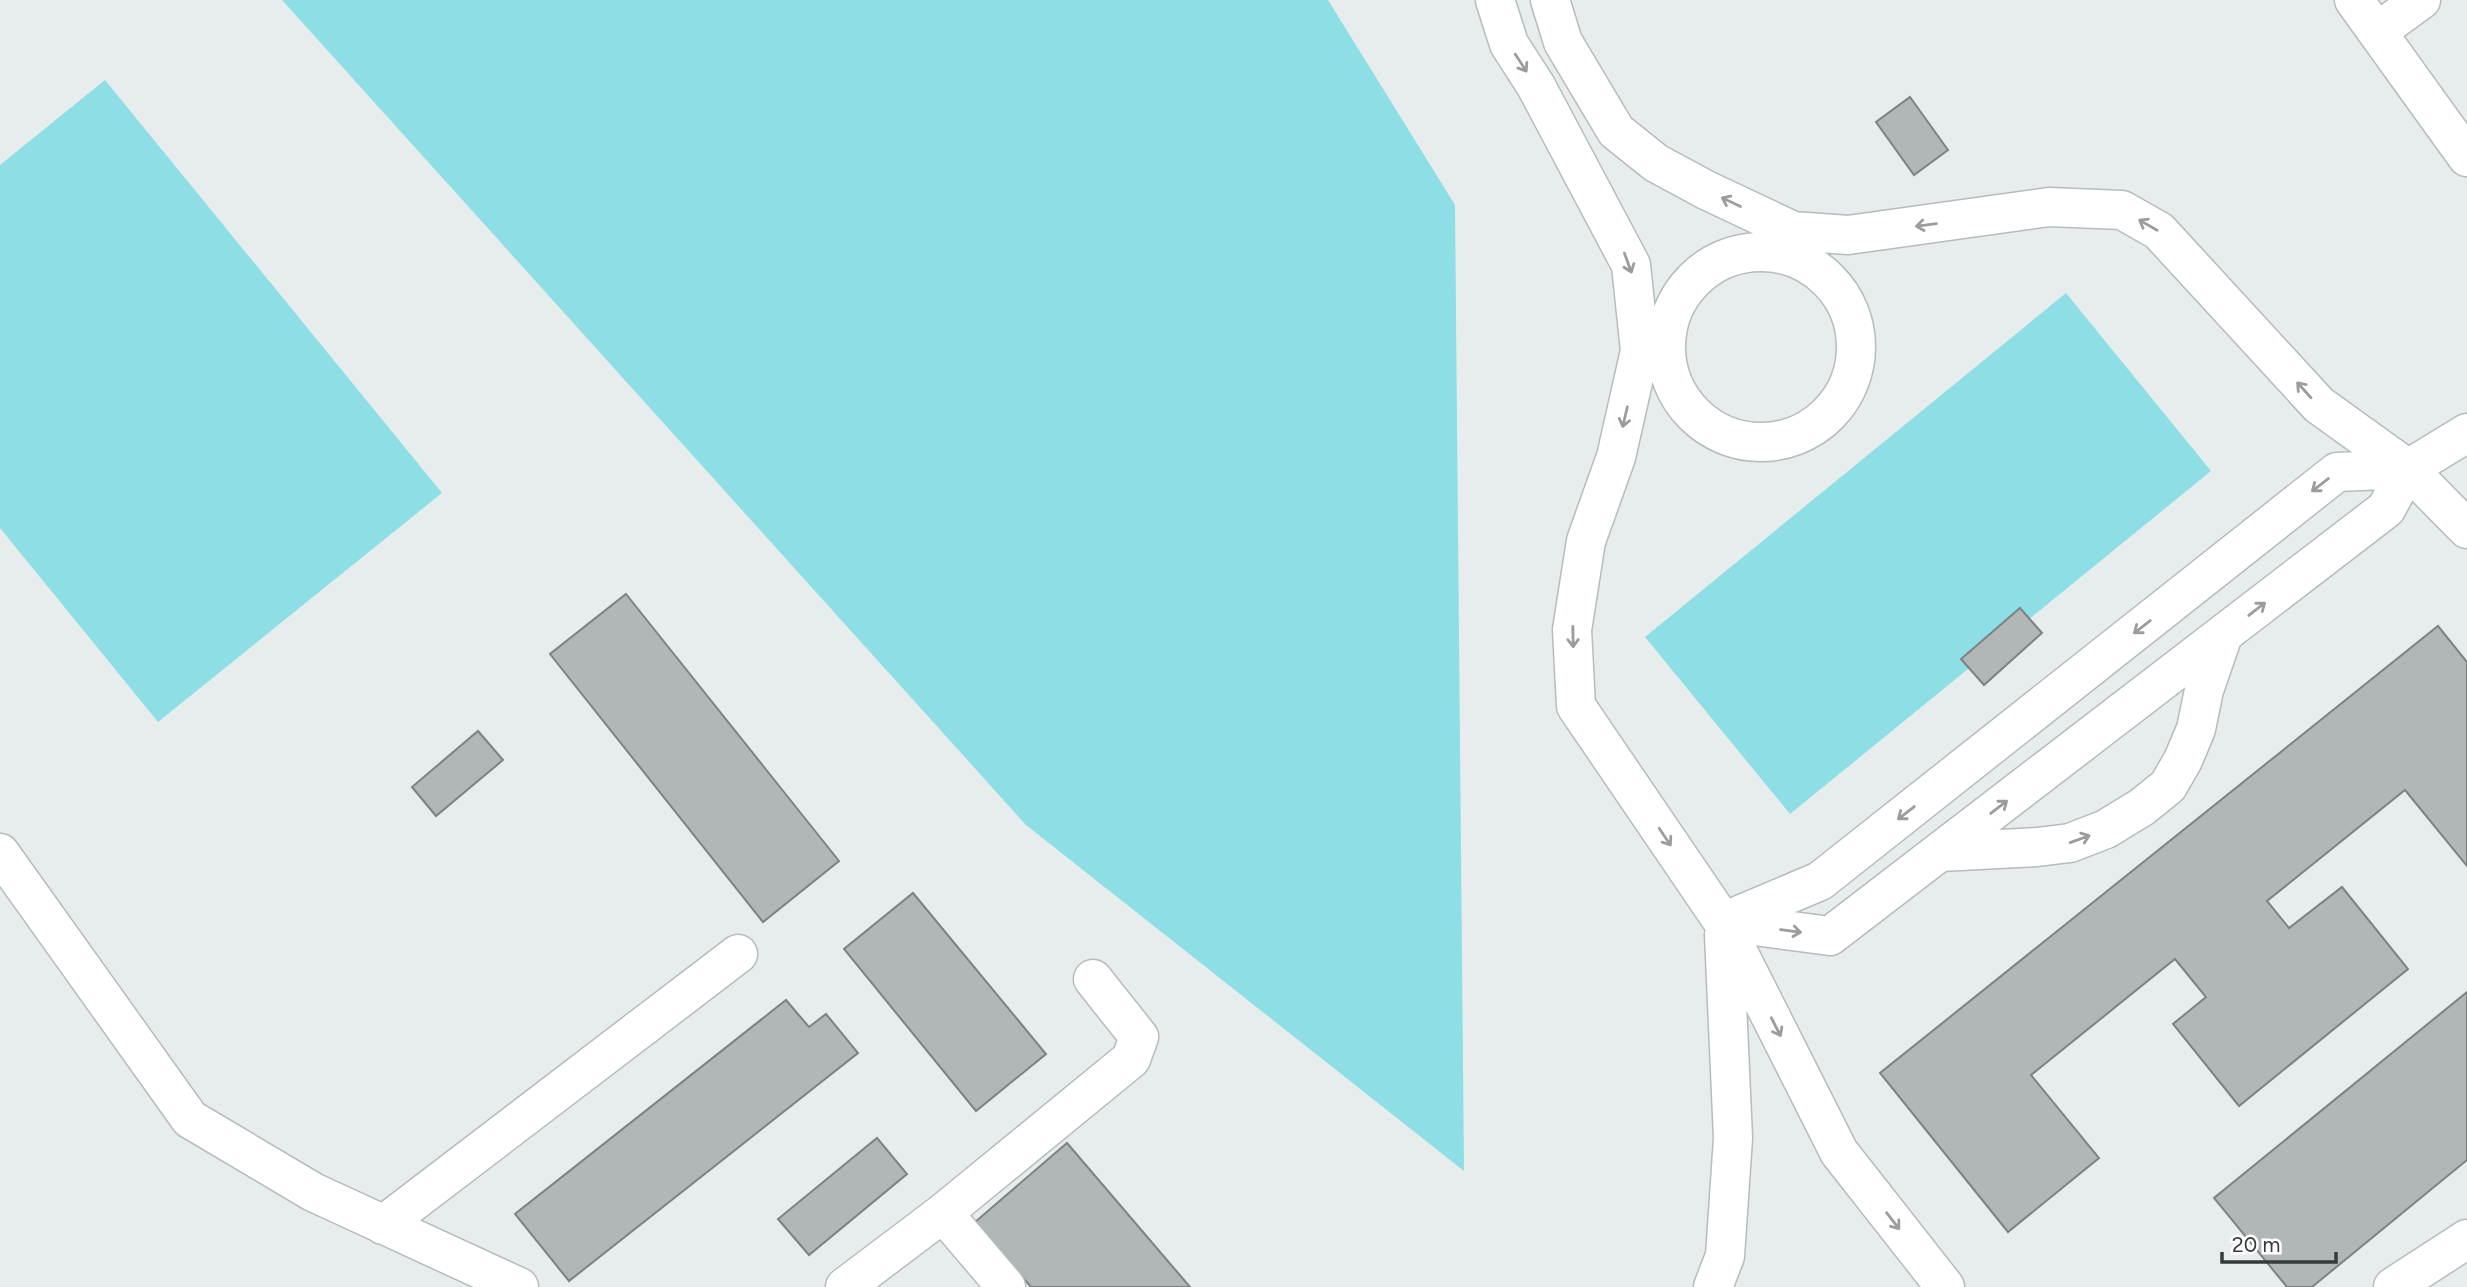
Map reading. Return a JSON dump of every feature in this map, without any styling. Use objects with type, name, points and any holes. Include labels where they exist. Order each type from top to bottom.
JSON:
[{"type":"street","points":[[1495,0],[1508,44],[1536,86],[1631,265],[1640,351],[1616,457],[1586,541],[1572,630],[1576,706],[1723,922],[1839,1152],[1945,1287]]},
{"type":"street","points":[[1550,0],[1563,42],[1616,131],[1656,163],[1793,231],[1848,235],[2049,207],[2122,210],[2159,231],[2319,405],[2408,469],[2467,529]]},
{"type":"street","points":[[2354,0],[2467,157]]},
{"type":"street","points":[[2377,32],[2421,0]]},
{"type":"street","points":[[1640,351],[1698,275],[1725,258],[1793,231]]},
{"type":"street","points":[[1678,298],[1667,327],[1666,357],[1671,377],[1674,387],[1692,412],[1717,431],[1746,441],[1777,441],[1806,430],[1831,411],[1849,384],[1856,353],[1853,321],[1839,293],[1816,269],[1788,255],[1756,251],[1725,258]]},
{"type":"street","points":[[1723,922],[1820,881],[2337,472],[2408,469],[2467,433]]},
{"type":"street","points":[[1723,922],[1830,936],[2386,509],[2408,469]]},
{"type":"street","points":[[1940,852],[2070,843],[2106,829],[2142,807],[2168,786],[2183,760],[2196,729],[2204,690],[2223,635]]},
{"type":"street","points":[[0,853],[191,1119],[313,1192],[519,1287]]},
{"type":"street","points":[[1713,1287],[1725,1256],[1733,1138],[1723,922]]},
{"type":"street","points":[[383,1225],[738,954]]},
{"type":"street","points":[[845,1287],[943,1213],[1131,1059],[1139,1037],[1093,979]]},
{"type":"street","points":[[943,1213],[1006,1287]]},
{"type":"street","points":[[2393,1287],[2467,1239]]},
{"type":"shaded area","points":[[282,0],[1328,0],[1455,205],[1464,1171],[1026,825]]},
{"type":"shaded area","points":[[105,80],[442,493],[158,722],[0,528],[0,165]]},
{"type":"shaded area","points":[[2066,293],[2211,471],[1790,814],[1645,637]]},
{"type":"building","points":[[1910,97],[1948,150],[1914,175],[1876,122]]},
{"type":"building","points":[[626,594],[839,861],[763,922],[550,654]]},
{"type":"building","points":[[2020,608],[2042,633],[1984,685],[1961,659]]},
{"type":"building","points":[[2438,626],[2467,662],[2467,866],[2405,790],[2267,901],[2289,928],[2342,887],[2408,969],[2239,1106],[2173,1024],[2206,997],[2175,959],[2031,1075],[2099,1158],[2008,1232],[1880,1073]]},
{"type":"building","points":[[478,731],[503,760],[436,816],[412,787]]},
{"type":"building","points":[[913,893],[1046,1054],[976,1111],[844,949]]},
{"type":"building","points":[[2467,992],[2467,1160],[2312,1287],[2287,1287],[2214,1198]]},
{"type":"building","points":[[786,1000],[809,1027],[826,1014],[858,1053],[569,1281],[515,1214]]},
{"type":"building","points":[[877,1138],[907,1174],[809,1255],[778,1219]]},
{"type":"building","points":[[1067,1143],[1190,1287],[1031,1287],[975,1222]]}]
